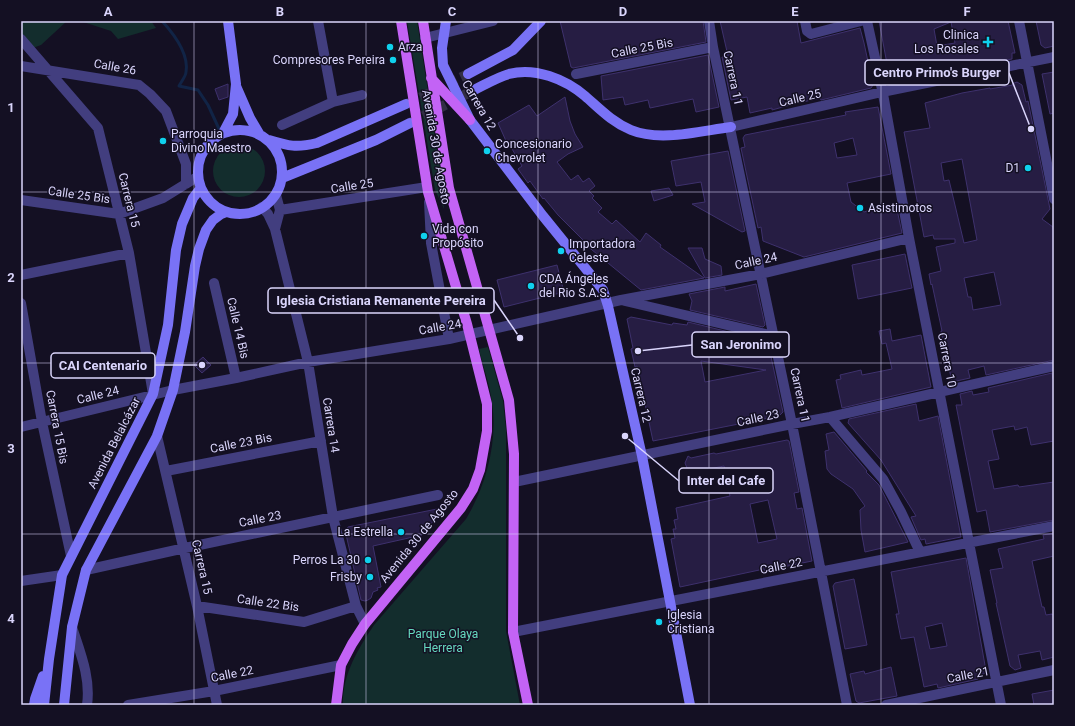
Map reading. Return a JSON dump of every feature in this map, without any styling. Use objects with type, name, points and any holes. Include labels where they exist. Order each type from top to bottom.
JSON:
[{"type":"main road","points":[[223,134],[233,114],[236,84],[228,21]]},
{"type":"main road","name":"Avenida 30 de Agosto","points":[[336,705],[341,665],[352,644],[365,624],[461,508],[473,489],[480,470],[487,431],[486,404],[470,335],[428,189],[401,21]]},
{"type":"main road","name":"Avenida 30 de Agosto","points":[[423,21],[449,188],[509,400],[513,436],[514,482],[513,632],[528,705]]},
{"type":"main road","name":"Carrera 12","points":[[446,21],[442,48],[443,65],[470,120],[542,216],[603,290],[608,303],[642,456],[690,705]]},
{"type":"main road","points":[[468,74],[513,50],[541,21]]},
{"type":"main road","name":"Calle 25","points":[[476,88],[508,74],[532,72],[545,74],[566,82],[584,95],[606,116],[631,130],[649,135],[671,136],[731,127]]},
{"type":"main road","points":[[431,78],[470,120]]},
{"type":"main road","points":[[64,705],[72,626],[86,570],[157,436],[172,390],[186,332],[194,266],[206,230],[213,220],[220,214],[226,212],[244,212],[262,207],[276,195],[282,178],[283,171],[280,156],[275,147],[265,138],[250,118],[236,84]]},
{"type":"main road","points":[[226,212],[210,203],[200,189],[197,177],[198,165],[204,149],[211,141],[223,134],[243,131],[291,146],[303,146],[317,143],[406,104]]},
{"type":"main road","points":[[282,178],[376,140],[410,123]]},
{"type":"main road","name":"Avenida Belalcázar","points":[[44,705],[49,659],[62,575],[153,394],[168,325],[176,250],[182,224],[192,198],[200,189]]},
{"type":"main road","points":[[34,705],[49,659]]},
{"type":"street","points":[[318,21],[333,102]]},
{"type":"street","points":[[425,38],[492,21]]},
{"type":"street","name":"Carrera 11","points":[[709,21],[713,48],[731,127],[792,424],[847,705]]},
{"type":"street","points":[[805,21],[807,31],[811,34],[861,21]]},
{"type":"street","name":"Carrera 10","points":[[867,21],[1001,705]]},
{"type":"street","points":[[1019,21],[1054,199]]},
{"type":"street","name":"Carrera 15","points":[[21,39],[98,128],[129,253],[153,394]]},
{"type":"street","name":"Calle 25 Bis","points":[[576,74],[713,48]]},
{"type":"street","name":"Calle 25","points":[[731,127],[882,92],[1054,57]]},
{"type":"street","name":"Calle 26","points":[[21,66],[139,85],[166,111],[186,164],[186,184]]},
{"type":"street","points":[[282,125],[333,102],[362,95]]},
{"type":"street","name":"Calle 25 Bis","points":[[21,200],[120,214],[163,198],[197,177]]},
{"type":"street","points":[[428,189],[432,243],[449,339]]},
{"type":"street","name":"Calle 25","points":[[280,210],[428,189]]},
{"type":"street","name":"Carrera 14","points":[[275,229],[280,210],[276,195]]},
{"type":"street","name":"Carrera 14","points":[[262,207],[268,214],[275,229],[308,362],[333,518],[356,606],[365,624]]},
{"type":"street","name":"Calle 24","points":[[21,427],[153,394],[308,362],[470,335],[621,300],[761,274],[909,238]]},
{"type":"street","points":[[21,275],[129,253]]},
{"type":"street","name":"Calle 14 Bis","points":[[214,283],[236,378]]},
{"type":"street","points":[[621,300],[774,336]]},
{"type":"street","name":"Carrera 15 Bis","points":[[21,303],[42,422],[71,556]]},
{"type":"street","name":"Calle 23","points":[[514,482],[830,417],[1054,366]]},
{"type":"street","points":[[830,417],[883,479],[920,552]]},
{"type":"street","name":"Carrera 15","points":[[157,436],[198,606],[217,705]]},
{"type":"street","name":"Calle 23 Bis","points":[[166,471],[321,441]]},
{"type":"street","name":"Calle 23","points":[[86,570],[438,495]]},
{"type":"street","name":"Calle 22","points":[[513,632],[1054,526]]},
{"type":"street","points":[[21,581],[62,575]]},
{"type":"street","name":"Calle 22 Bis","points":[[198,606],[304,622],[356,606]]},
{"type":"street","points":[[72,626],[87,674],[87,705]]},
{"type":"street","name":"Calle 22","points":[[128,705],[214,692],[341,665]]},
{"type":"street","name":"Calle 21","points":[[886,705],[1054,670]]},
{"type":"green space","points":[[21,21],[67,21],[41,45],[30,49],[21,35]]},
{"type":"green space","points":[[80,21],[151,21],[156,28],[118,39],[111,31]]},
{"type":"green space","points":[[407,21],[417,21],[443,188],[444,209],[435,190]]},
{"type":"green space","points":[[234,145],[244,145],[258,152],[265,166],[265,176],[258,190],[244,197],[234,197],[224,193],[217,186],[213,176],[213,166],[217,156],[224,149]]},
{"type":"green space","name":"Parque Olaya Herrera","points":[[488,347],[503,401],[506,430],[506,631],[520,705],[343,705],[343,694],[348,673],[368,634],[374,625],[466,519],[485,478],[492,448],[493,418],[491,396],[479,349]]},
{"type":"building","points":[[560,21],[703,21],[706,42],[573,68],[571,67]]},
{"type":"building","points":[[720,21],[797,21],[801,43],[860,28],[873,85],[871,88],[821,100],[820,98],[772,110],[772,108],[750,113],[747,97],[731,100],[722,57],[728,56]]},
{"type":"building","points":[[879,21],[1008,21],[1015,53],[1012,53],[1012,59],[893,82],[890,80]],"holes":[[[951,22],[955,43],[937,46],[934,29]]]},
{"type":"building","points":[[1036,21],[1054,21],[1054,46],[1045,48],[1041,45]]},
{"type":"building","points":[[708,55],[719,107],[696,112],[693,99],[650,108],[648,100],[625,105],[623,97],[603,100],[601,76]]},
{"type":"building","points":[[1054,72],[1054,113],[1050,114],[1042,74]]},
{"type":"building","points":[[1017,82],[1022,85],[1026,102],[1028,101],[1050,209],[1042,219],[1053,227],[1054,233],[1054,360],[986,375],[984,366],[968,370],[970,378],[952,382],[929,274],[941,271],[936,247],[955,243],[955,239],[934,239],[933,235],[924,237],[904,132],[930,128],[925,103],[962,93],[1013,85],[1012,84]],"holes":[[[962,159],[977,240],[964,243],[949,180],[944,181],[941,163]],[[994,272],[1001,305],[973,310],[971,297],[968,297],[964,278]]]},
{"type":"building","points":[[228,84],[228,97],[219,100],[215,89]]},
{"type":"building","points":[[565,97],[570,121],[575,134],[583,147],[568,154],[557,162],[571,180],[578,175],[583,182],[589,178],[595,186],[589,191],[594,196],[592,198],[602,208],[598,212],[612,224],[616,220],[640,242],[646,233],[661,245],[660,247],[704,278],[641,290],[586,245],[587,244],[558,215],[544,198],[543,199],[530,181],[528,183],[518,169],[522,166],[506,141],[498,123],[529,105],[537,116]]},
{"type":"building","points":[[878,107],[891,174],[847,183],[851,202],[864,212],[888,205],[896,205],[902,233],[804,257],[763,241],[761,227],[758,228],[741,148],[745,147],[743,138],[745,135],[846,115],[845,112]],"holes":[[[853,138],[857,155],[837,158],[834,143]]]},
{"type":"building","points":[[728,151],[745,231],[742,232],[692,204],[705,202],[701,182],[676,186],[671,161]]},
{"type":"building","points":[[669,188],[673,195],[654,201],[651,191]]},
{"type":"building","points":[[688,248],[702,248],[705,259],[721,266],[722,275],[705,278]]},
{"type":"building","points":[[905,254],[912,288],[858,299],[852,265]]},
{"type":"building","name":"CDA Ángeles del Rio S.A.S.","points":[[557,265],[564,292],[504,307],[497,280]]},
{"type":"building","points":[[756,284],[765,325],[763,327],[690,310],[692,301],[689,294],[725,287],[725,291]]},
{"type":"building","points":[[631,317],[672,325],[673,323],[687,325],[688,322],[766,341],[768,343],[783,412],[779,416],[653,441],[637,366],[635,367],[631,349],[633,348],[627,319]],"holes":[[[701,361],[766,370],[705,382]]]},
{"type":"building","points":[[890,329],[892,341],[921,335],[931,387],[842,408],[836,380],[841,379],[840,375],[861,370],[862,375],[892,369],[886,343],[882,344],[879,331]]},
{"type":"building","points":[[203,357],[211,365],[202,373],[194,365]]},
{"type":"building","points":[[1052,373],[1054,379],[1054,441],[1031,445],[1027,427],[1015,430],[1014,426],[992,430],[999,459],[988,461],[994,489],[1054,482],[1054,520],[990,532],[986,510],[977,512],[956,405],[962,405],[960,394],[972,391],[973,395],[989,392],[988,388]]},
{"type":"building","points":[[916,404],[919,421],[938,416],[961,537],[926,544],[925,539],[921,540],[911,517],[916,516],[881,460],[848,423],[849,419]]},
{"type":"building","points":[[834,432],[867,471],[866,472],[879,485],[908,542],[865,552],[861,530],[860,510],[865,506],[853,489],[831,474],[827,469],[825,451],[829,450],[826,434]]},
{"type":"building","points":[[787,440],[789,441],[799,492],[794,493],[797,509],[802,508],[812,561],[765,572],[764,569],[680,587],[671,539],[675,538],[673,529],[676,529],[674,520],[678,519],[676,508],[730,496],[724,466],[689,473],[685,463],[688,456],[691,458],[714,453],[716,454]],"holes":[[[768,500],[777,539],[758,543],[750,504]]]},
{"type":"building","points":[[437,509],[438,515],[422,535],[373,546],[381,587],[377,588],[378,590],[373,592],[371,598],[368,600],[361,600],[345,530],[348,527]]},
{"type":"building","points":[[1054,533],[1054,556],[1032,561],[1042,607],[1044,607],[1046,615],[1054,614],[1054,657],[1042,660],[1040,651],[1018,655],[1021,668],[1015,670],[1010,666],[990,570],[1003,568],[998,549],[1044,539],[1043,535]]},
{"type":"building","points":[[966,558],[986,671],[984,674],[977,675],[978,679],[938,688],[937,684],[924,687],[914,637],[901,639],[896,614],[899,614],[891,572]],"holes":[[[942,623],[947,646],[930,649],[925,627]]]},
{"type":"building","points":[[854,579],[867,645],[845,649],[833,586],[835,583]]},
{"type":"building","points":[[891,667],[897,696],[859,703],[856,701],[850,674],[864,671],[865,674]]},
{"type":"building","points":[[1054,690],[1054,705],[1034,705],[1032,694]]},
{"type":"waterway","points":[[162,21],[179,44],[185,58],[186,74],[179,86],[198,90],[208,105],[220,131]]},
{"type":"tunnel","points":[[407,104],[468,74]]},
{"type":"tunnel","points":[[410,123],[476,89]]},
{"type":"place","name":"Clinica Los Rosales","points":[[988,42]]},
{"type":"place","name":"Arza","points":[[390,47]]},
{"type":"place","name":"Compresores Pereira","points":[[393,60]]},
{"type":"place","name":"Centro Primo's Burger","points":[[1031,129]]},
{"type":"place","name":"Parroquia Divino Maestro","points":[[163,141]]},
{"type":"place","name":"Concesionario Chevrolet","points":[[487,151]]},
{"type":"place","name":"D1","points":[[1028,168]]},
{"type":"place","name":"Asistimotos","points":[[860,208]]},
{"type":"place","name":"Vida con Propósito","points":[[424,236]]},
{"type":"place","name":"Importadora Celeste","points":[[561,251]]},
{"type":"place","name":"CDA Ángeles del Rio S.A.S.","points":[[531,286]]},
{"type":"place","name":"Iglesia Cristiana Remanente Pereira","points":[[520,338]]},
{"type":"place","name":"San Jeronimo","points":[[638,351]]},
{"type":"place","name":"CAI Centenario","points":[[202,365]]},
{"type":"place","name":"Inter del Cafe","points":[[625,436]]},
{"type":"place","name":"La Estrella","points":[[401,532]]},
{"type":"place","name":"Perros La 30","points":[[368,560]]},
{"type":"place","name":"Frisby","points":[[370,577]]},
{"type":"place","name":"Iglesia Cristiana","points":[[659,622]]}]
